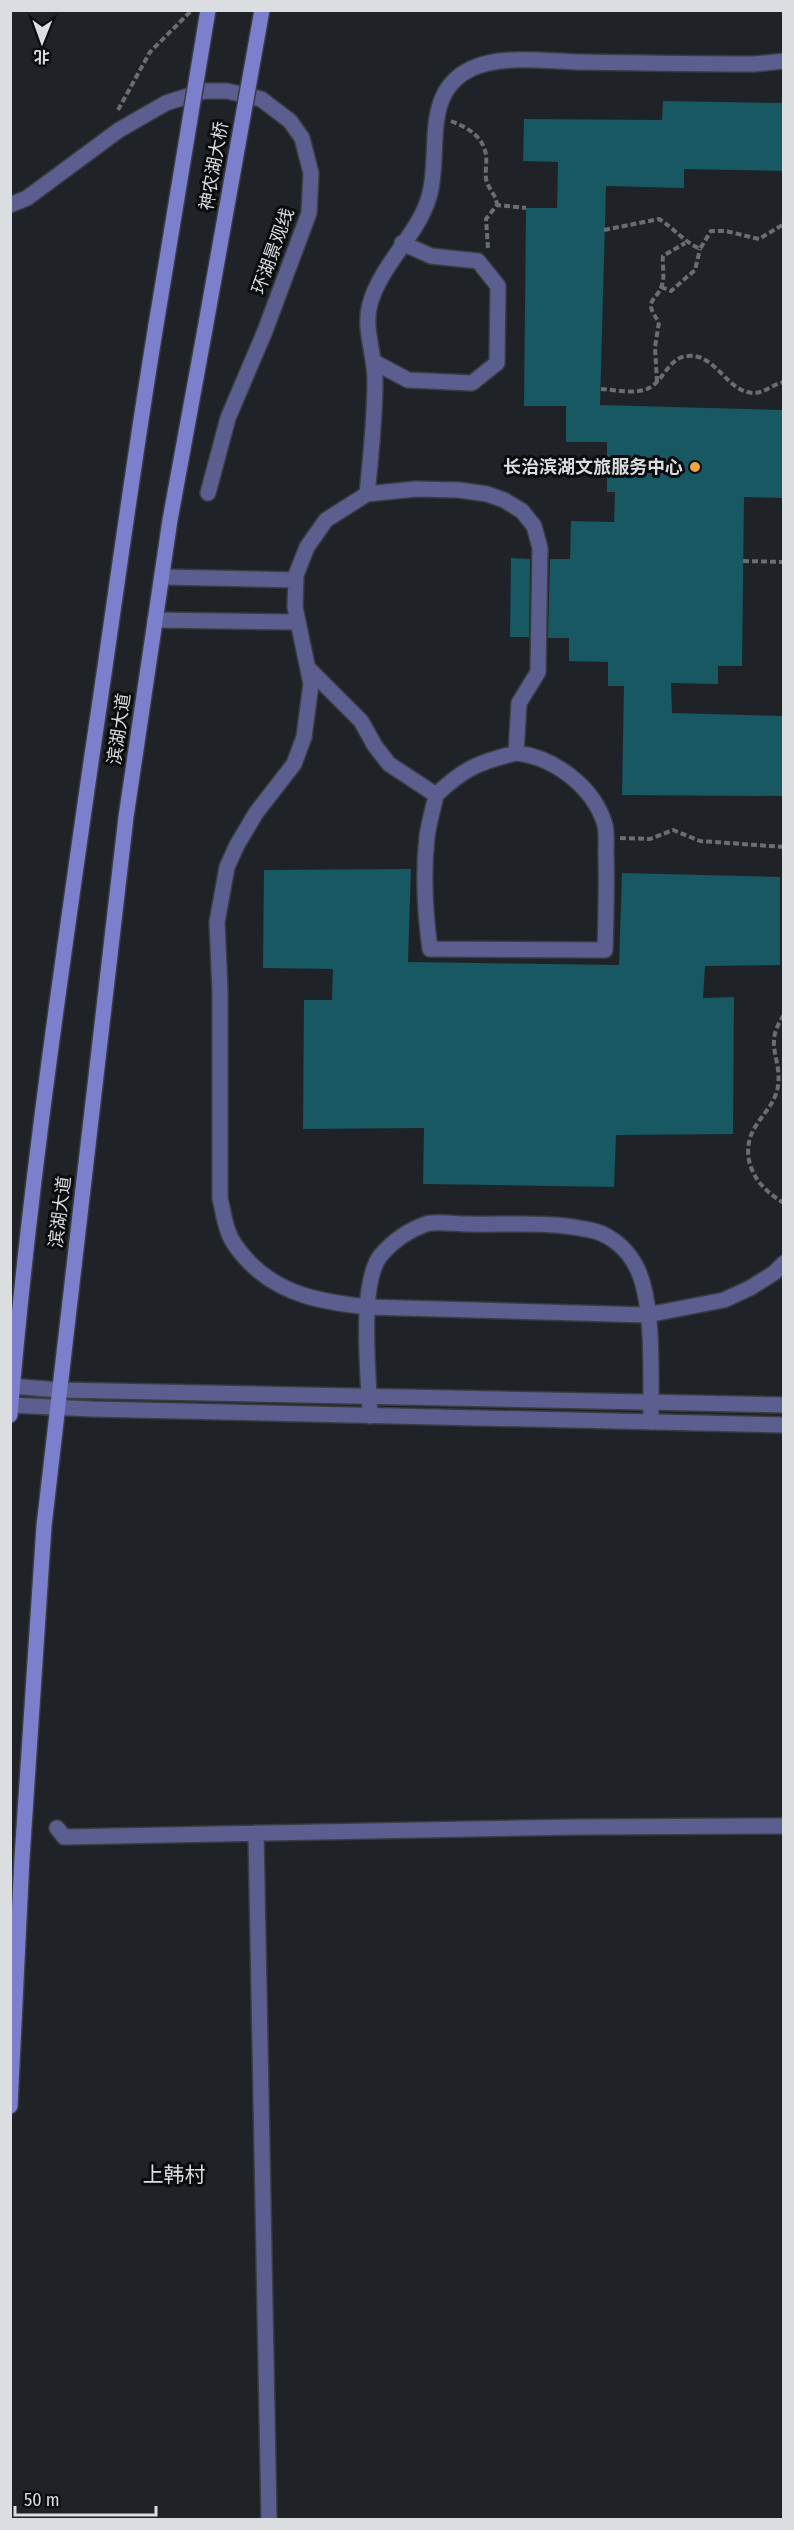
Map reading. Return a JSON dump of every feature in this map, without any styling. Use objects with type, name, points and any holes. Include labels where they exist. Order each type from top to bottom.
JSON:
[{"type":"main road","name":"神农湖大桥","points":[[156,325],[208,10]]},
{"type":"main road","name":"神农湖大桥","points":[[205,329],[262,10]]},
{"type":"main road","name":"滨湖大道","points":[[10,1414],[60,978],[134,458],[156,325]]},
{"type":"main road","name":"滨湖大道","points":[[10,2106],[22,1858],[44,1526],[126,818],[155,620],[205,329]]},
{"type":"street","points":[[367,494],[374,415],[374,362],[368,318],[370,304],[377,285],[402,243],[420,219],[429,200],[435,176],[437,116],[439,103],[446,87],[462,73],[475,66],[514,61],[754,64],[783,61]]},
{"type":"street","name":"环湖景观线","points":[[10,205],[27,198],[113,134],[166,103],[204,91],[227,91],[261,99],[290,121],[302,138],[311,173],[309,213],[265,331],[228,418],[208,493]]},
{"type":"street","points":[[374,362],[408,380],[472,383],[496,363],[498,286],[481,264],[478,261],[431,256],[402,243]]},
{"type":"street","points":[[516,753],[519,703],[538,672],[540,548],[534,526],[522,511],[504,500],[487,494],[459,490],[415,489],[367,494],[326,520],[307,547],[296,580],[297,622],[311,684],[304,737],[294,764],[256,813],[237,845],[227,867],[220,899],[217,922],[220,991],[220,1199],[228,1232],[242,1255],[263,1276],[281,1288],[324,1302],[367,1307],[647,1315],[724,1300],[774,1273],[783,1263]]},
{"type":"street","points":[[162,578],[296,580]]},
{"type":"street","points":[[155,620],[297,622]]},
{"type":"street","points":[[309,669],[361,721],[375,747],[389,764],[436,795]]},
{"type":"street","points":[[516,753],[526,754],[546,762],[563,771],[582,786],[596,804],[606,826],[605,951],[430,949],[426,920],[427,836],[436,795],[456,775],[479,764],[516,753]]},
{"type":"street","points":[[370,1416],[367,1307],[371,1279],[380,1256],[404,1234],[428,1224],[591,1230],[618,1243],[634,1261],[644,1286],[651,1422]]},
{"type":"street","points":[[12,1386],[59,1390],[783,1405]]},
{"type":"street","points":[[11,1405],[57,1408],[783,1425]]},
{"type":"street","points":[[57,1828],[64,1838],[578,1827],[783,1826]]},
{"type":"street","points":[[256,1833],[269,2520]]},
{"type":"path","points":[[113,134],[117,112],[150,52],[191,10]]},
{"type":"path","points":[[437,116],[467,128],[478,136],[484,145],[488,185],[496,197],[497,205],[486,219],[488,254],[481,264]]},
{"type":"path","points":[[497,205],[526,208]]},
{"type":"path","points":[[604,230],[659,219],[672,227],[685,243],[700,249]]},
{"type":"path","points":[[661,288],[671,291],[694,270],[700,249],[711,231],[726,231],[759,239],[783,224]]},
{"type":"path","points":[[657,382],[656,347],[659,322],[651,310],[651,301],[661,288],[663,256],[685,243]]},
{"type":"path","points":[[601,389],[646,390],[657,382],[675,361],[685,356],[695,356],[707,361],[738,388],[748,392],[757,393],[783,382]]},
{"type":"path","points":[[743,561],[783,562]]},
{"type":"path","points":[[606,838],[650,839],[673,830],[700,841],[783,847]]},
{"type":"path","points":[[783,1015],[774,1031],[773,1048],[778,1084],[774,1102],[750,1138],[750,1158],[753,1174],[761,1187],[783,1203]]},
{"type":"building","name":"长治滨湖文旅服务中心","points":[[663,101],[783,103],[783,171],[684,169],[684,188],[606,186],[600,405],[783,410],[783,498],[744,497],[742,666],[718,666],[718,684],[671,683],[672,713],[783,716],[783,796],[622,795],[624,686],[608,686],[608,662],[569,661],[569,638],[548,638],[550,559],[570,559],[571,521],[614,522],[615,492],[607,492],[607,442],[566,442],[566,406],[524,406],[526,208],[557,208],[558,162],[523,161],[524,119],[662,120]]},
{"type":"building","points":[[511,558],[530,559],[529,637],[510,637]]},
{"type":"building","points":[[411,869],[408,962],[619,965],[622,873],[780,877],[780,965],[705,966],[703,998],[734,997],[733,1134],[616,1135],[614,1187],[423,1184],[424,1128],[303,1129],[304,1000],[332,1000],[333,969],[263,968],[264,870]]},
{"type":"place","name":"长治滨湖文旅服务中心","points":[[695,467]]},
{"type":"district","name":"上韩村","points":[[174,2175]]}]
